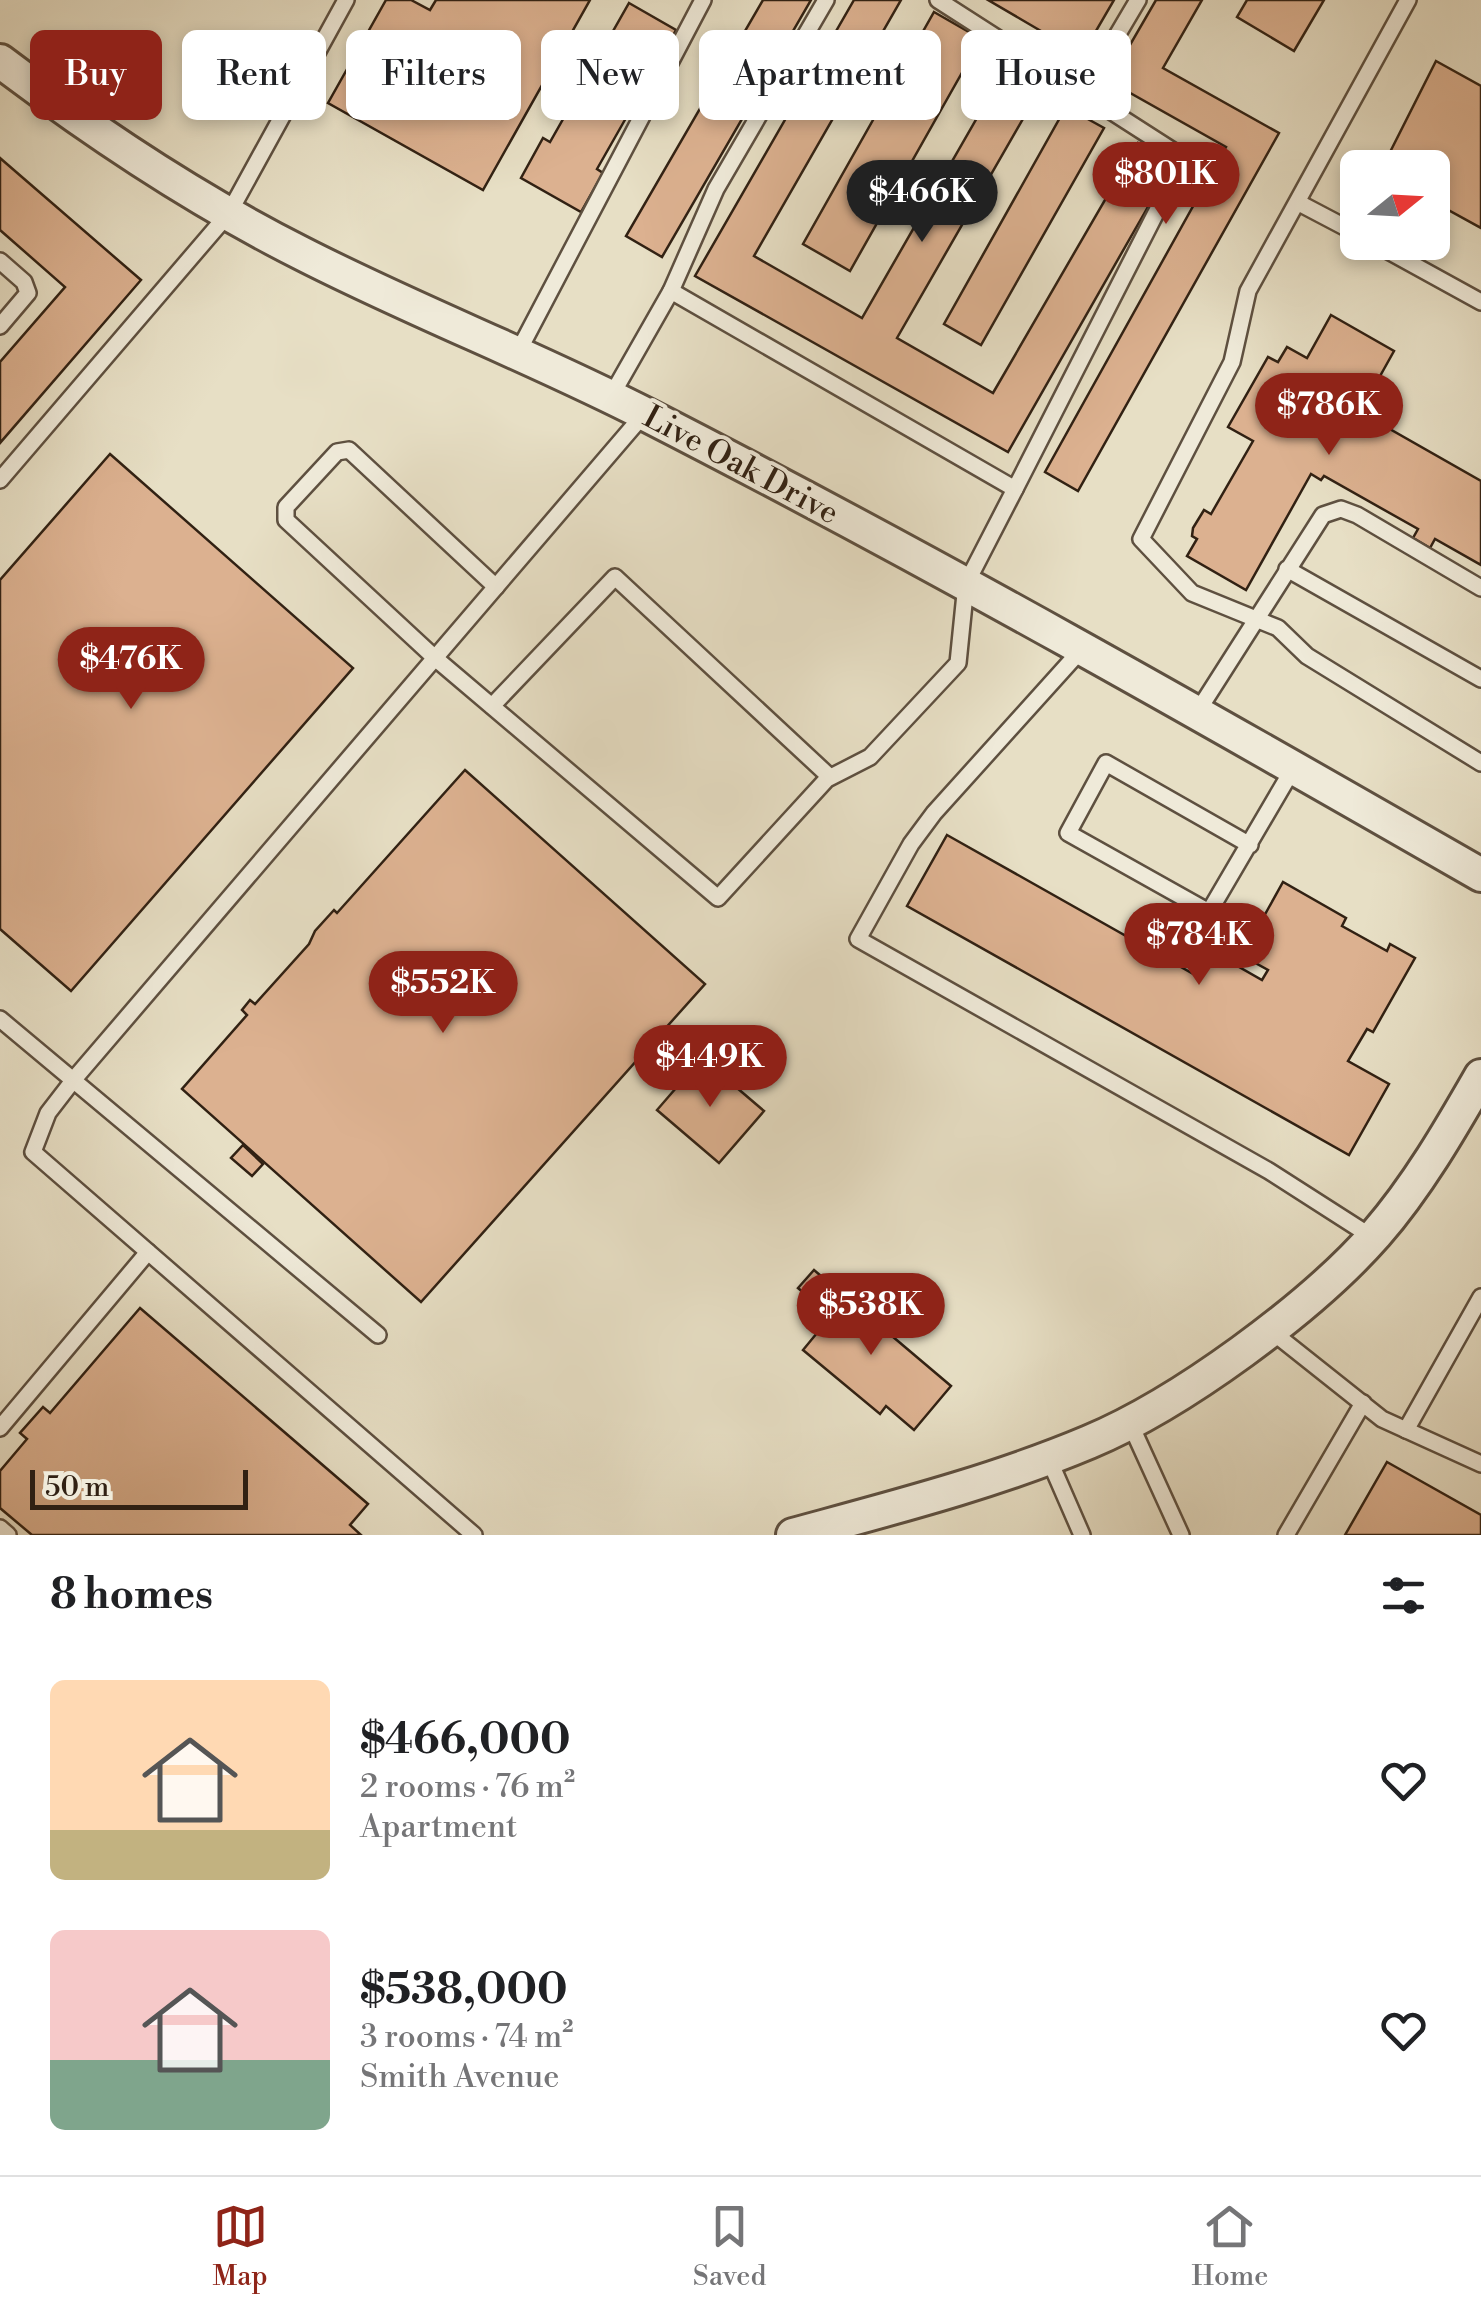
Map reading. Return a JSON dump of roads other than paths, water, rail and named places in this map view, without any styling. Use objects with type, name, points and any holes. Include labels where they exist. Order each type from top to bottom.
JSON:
[{"type":"street","name":"Live Oak Drive","points":[[0,61],[75,118],[228,214],[300,253],[644,414],[966,584],[1481,875]]},
{"type":"street","points":[[793,1535],[1048,1457],[1130,1422],[1170,1400],[1270,1330],[1372,1237],[1448,1134],[1481,1076]]},
{"type":"lane","points":[[0,480],[228,214],[346,0]]},
{"type":"lane","points":[[516,354],[703,0]]},
{"type":"lane","points":[[610,398],[671,291],[716,189],[826,0]]},
{"type":"lane","points":[[938,0],[985,30]]},
{"type":"lane","points":[[1121,30],[1138,0]]},
{"type":"lane","points":[[1408,0],[1248,291],[1232,362],[1141,540],[1192,592],[1278,628],[1306,656],[1481,762]]},
{"type":"lane","points":[[496,587],[349,450],[338,452],[286,508],[286,520],[435,658],[718,898],[830,777],[870,757],[958,663],[966,584],[1184,158],[1126,120]]},
{"type":"lane","points":[[1299,202],[1340,224]]},
{"type":"lane","points":[[0,260],[24,282],[28,293],[0,326]]},
{"type":"lane","points":[[1405,260],[1481,302]]},
{"type":"lane","points":[[671,291],[1015,488]]},
{"type":"lane","points":[[468,1533],[32,1152],[48,1113],[75,1078],[644,414]]},
{"type":"lane","points":[[1196,714],[1322,515],[1341,509],[1481,588]]},
{"type":"lane","points":[[1287,568],[1481,679]]},
{"type":"lane","points":[[492,706],[615,577],[830,777]]},
{"type":"lane","points":[[1081,650],[934,814],[911,844],[858,939],[1269,1171],[1372,1237]]},
{"type":"lane","points":[[1250,845],[1106,763],[1068,833],[1209,912],[1250,845],[1294,767]]},
{"type":"lane","points":[[2,1024],[75,1078],[378,1335]]},
{"type":"lane","points":[[0,1428],[148,1252]]},
{"type":"lane","points":[[1406,1430],[1481,1297]]},
{"type":"lane","points":[[1270,1330],[1363,1403],[1406,1430],[1481,1464]]},
{"type":"lane","points":[[1286,1535],[1363,1403]]},
{"type":"lane","points":[[1130,1422],[1181,1535]]},
{"type":"lane","points":[[1048,1457],[1082,1535]]},
{"type":"lane","points":[[0,1528],[8,1535]]}]
